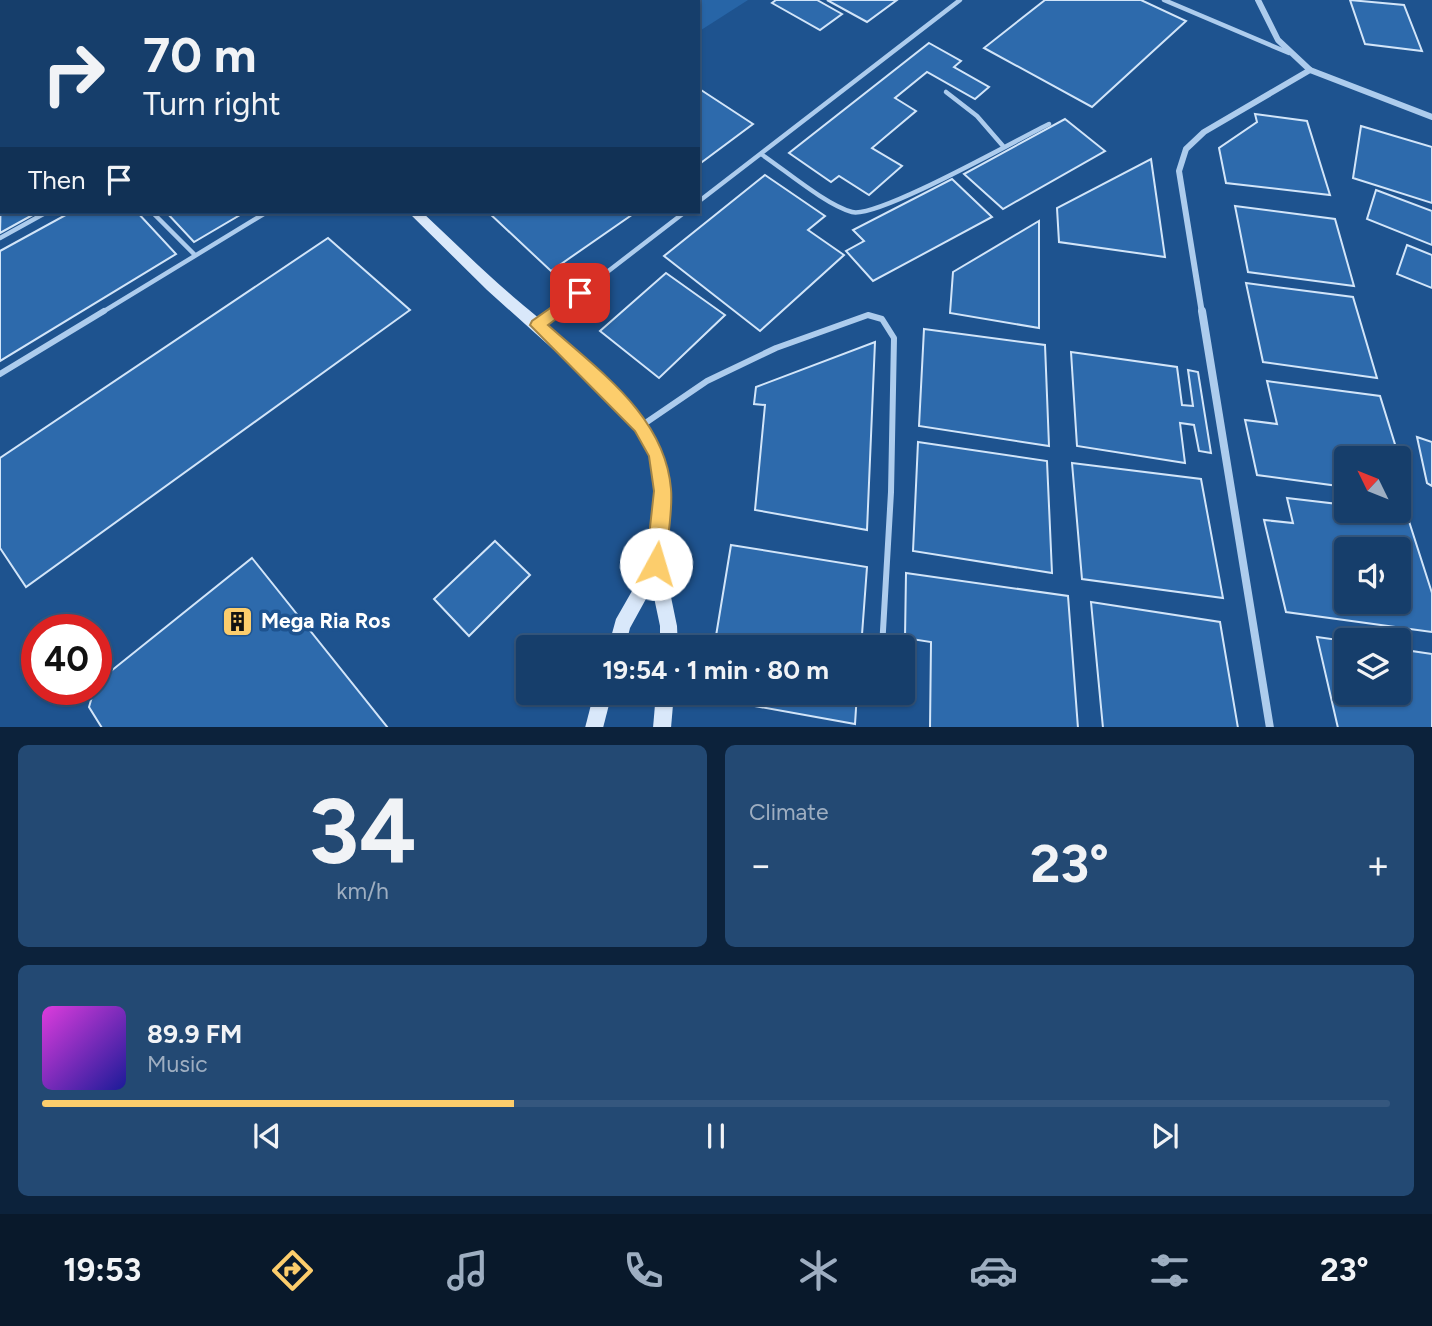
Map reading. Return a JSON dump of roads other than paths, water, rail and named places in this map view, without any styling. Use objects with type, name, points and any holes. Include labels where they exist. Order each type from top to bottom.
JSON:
[{"type":"street","points":[[1258,0],[1264,20],[1289,53],[1310,70],[1432,117]]},
{"type":"street","points":[[1270,727],[1179,171],[1186,149],[1204,132],[1310,70]]},
{"type":"street","points":[[416,214],[598,380],[641,426],[657,454],[663,491],[656,564],[670,635]]},
{"type":"street","points":[[619,635],[622,625],[656,564]]},
{"type":"street","points":[[594,727],[600,705]]},
{"type":"street","points":[[662,727],[664,705]]},
{"type":"lane","points":[[700,200],[960,0]]},
{"type":"lane","points":[[1164,0],[1289,53]]},
{"type":"lane","points":[[946,92],[975,113],[1003,146]]},
{"type":"lane","points":[[761,154],[835,204],[855,213],[887,205],[1049,124]]},
{"type":"lane","points":[[0,238],[43,214]]},
{"type":"lane","points":[[154,214],[195,255]]},
{"type":"lane","points":[[0,374],[264,214]]},
{"type":"lane","points":[[538,325],[682,214]]},
{"type":"lane","points":[[641,426],[707,381],[776,348],[869,315],[882,319],[894,338],[891,492],[883,635]]},
{"type":"place","name":"Mega Ria Ros","points":[[238,621]]}]
